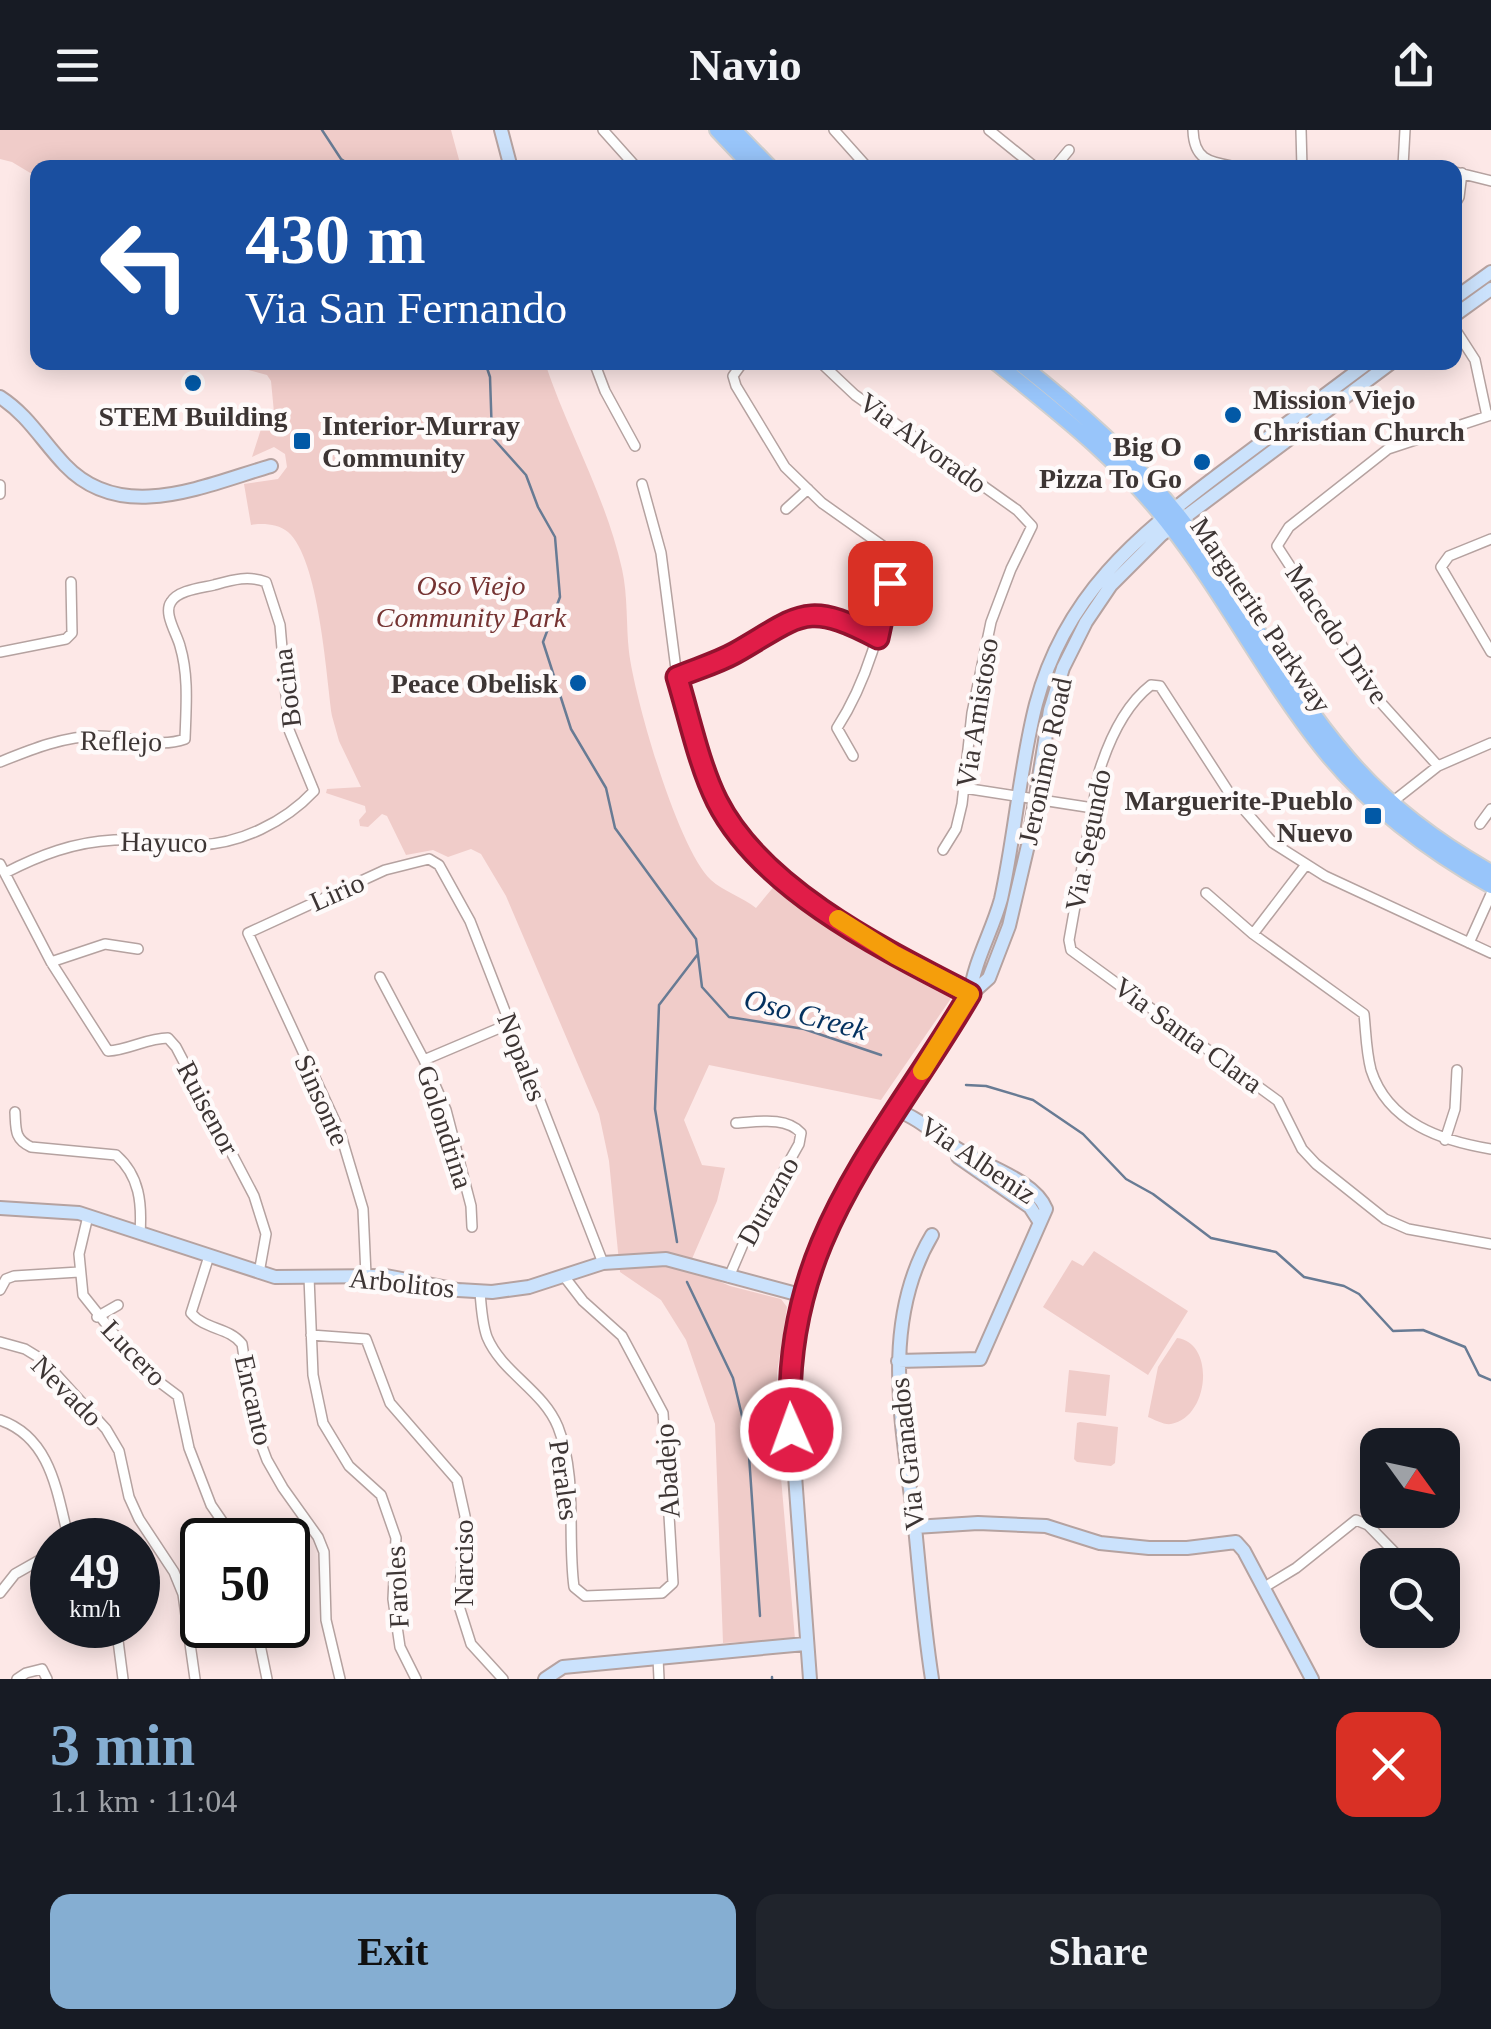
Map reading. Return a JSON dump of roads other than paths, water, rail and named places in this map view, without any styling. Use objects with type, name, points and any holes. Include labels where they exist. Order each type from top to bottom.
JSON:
[{"type":"main road","points":[[717,130],[746,160]]},
{"type":"main road","points":[[734,130],[764,160]]},
{"type":"main road","name":"Marguerite Parkway","points":[[1005,370],[1096,443],[1172,518]]},
{"type":"main road","name":"Marguerite Parkway","points":[[1028,370],[1105,434],[1172,518],[1322,749],[1422,843],[1491,886]]},
{"type":"main road","name":"Marguerite Parkway","points":[[1388,807],[1491,872]]},
{"type":"street","points":[[501,130],[509,160]]},
{"type":"street","points":[[603,130],[630,160]]},
{"type":"street","points":[[834,130],[861,160]]},
{"type":"street","points":[[990,130],[1026,160]]},
{"type":"street","points":[[1193,130],[1194,148],[1199,155],[1216,160]]},
{"type":"street","points":[[1301,130],[1302,160]]},
{"type":"street","points":[[1402,160],[1405,130]]},
{"type":"street","points":[[1061,160],[1069,150]]},
{"type":"street","points":[[1462,173],[1491,181]]},
{"type":"street","points":[[1462,293],[1491,272]]},
{"type":"street","points":[[1462,311],[1491,289]]},
{"type":"street","points":[[1462,339],[1476,360],[1489,415]]},
{"type":"street","points":[[597,370],[635,446]]},
{"type":"street","points":[[738,370],[734,376],[785,467],[896,556],[878,638],[859,689],[837,728],[853,756]]},
{"type":"street","name":"Via Alvorado","points":[[829,370],[856,395],[1029,520]]},
{"type":"street","name":"Jeronimo Road","points":[[810,1679],[789,1394],[790,1366],[804,1296],[826,1228],[845,1188],[970,994],[989,978],[1009,926],[1028,844],[1028,796],[1050,710],[1076,641],[1112,585],[1172,518],[1359,370]]},
{"type":"street","name":"Jeronimo Road","points":[[1172,518],[1381,370]]},
{"type":"street","points":[[0,397],[32,424],[74,473],[112,493],[142,498],[163,496],[271,466]]},
{"type":"street","name":"Macedo Drive","points":[[1438,766],[1374,695],[1277,546],[1289,527],[1388,449],[1489,415]]},
{"type":"street","points":[[642,484],[661,553],[677,677],[715,798],[735,832],[814,903],[895,955],[970,994]]},
{"type":"street","points":[[786,508],[808,489]]},
{"type":"street","name":"Via Amistoso","points":[[944,850],[956,829],[983,656],[1011,569],[1030,532],[1029,520]]},
{"type":"street","points":[[1491,539],[1445,558],[1441,571],[1491,652]]},
{"type":"street","name":"Bocina","points":[[185,739],[186,678],[182,650],[168,612],[171,601],[180,594],[254,577],[266,582],[280,626],[289,730],[314,792]]},
{"type":"street","points":[[0,652],[66,639],[72,634],[71,582]]},
{"type":"street","points":[[677,677],[732,655],[779,625],[810,615],[838,617],[878,638]]},
{"type":"street","name":"Via Segundo","points":[[1071,950],[1093,808],[1107,747],[1134,701],[1151,685],[1160,686],[1168,695],[1228,791],[1255,824],[1305,866]]},
{"type":"street","name":"Reflejo","points":[[0,762],[63,740],[98,736],[171,744],[185,739]]},
{"type":"street","points":[[1388,807],[1438,766],[1490,744]]},
{"type":"street","points":[[964,788],[1093,808]]},
{"type":"street","name":"Hayuco","points":[[2,868],[82,844],[117,840],[228,842],[278,820],[314,792]]},
{"type":"street","points":[[1480,824],[1491,809]]},
{"type":"street","name":"Lirio","points":[[248,933],[385,870],[429,859]]},
{"type":"street","name":"Nopales","points":[[429,859],[440,865],[470,921],[603,1262]]},
{"type":"street","points":[[1253,934],[1305,866],[1491,953]]},
{"type":"street","name":"Ruisenor","points":[[2,868],[51,962],[108,1051],[155,1038],[168,1038],[176,1047],[254,1196],[266,1234],[259,1273]]},
{"type":"street","points":[[1206,893],[1253,934],[1364,1014],[1367,1052],[1378,1086],[1399,1112],[1444,1140],[1491,1149]]},
{"type":"street","points":[[1469,943],[1491,894]]},
{"type":"street","name":"Sinsonte","points":[[248,933],[340,1132],[363,1209],[366,1275]]},
{"type":"street","points":[[51,962],[105,944],[138,948]]},
{"type":"street","name":"Via Santa Clara","points":[[1071,950],[1278,1101],[1292,1136],[1302,1149],[1385,1218],[1408,1229],[1491,1244]]},
{"type":"street","name":"Golondrina","points":[[380,977],[446,1110],[471,1206],[472,1228]]},
{"type":"street","points":[[424,1060],[509,1024]]},
{"type":"street","points":[[1444,1140],[1455,1109],[1457,1070]]},
{"type":"street","name":"Via Albeniz","points":[[896,1110],[1012,1186],[1040,1220],[980,1359],[898,1362]]},
{"type":"street","points":[[16,1112],[20,1142],[116,1155],[124,1162],[142,1204],[140,1233]]},
{"type":"street","name":"Durazno","points":[[728,1276],[801,1134],[785,1122],[736,1123]]},
{"type":"street","name":"Arbolitos","points":[[0,1208],[49,1209],[88,1216],[259,1273],[309,1277],[366,1275],[480,1292],[516,1290],[603,1262],[666,1259],[804,1296]]},
{"type":"street","points":[[0,1290],[14,1276],[79,1272],[88,1216]]},
{"type":"street","name":"Via Granados","points":[[932,1234],[917,1262],[907,1295],[898,1362],[932,1679]]},
{"type":"street","name":"Encanto","points":[[209,1256],[191,1313],[198,1322],[234,1334],[242,1344],[261,1444],[283,1488],[309,1522],[324,1552],[326,1620],[340,1679]]},
{"type":"street","name":"Lucero","points":[[79,1272],[83,1295],[97,1317],[142,1369],[178,1396],[189,1448],[221,1518]]},
{"type":"street","name":"Abadejo","points":[[563,1275],[583,1301],[622,1336],[663,1413],[673,1582]]},
{"type":"street","name":"Faroles","points":[[309,1277],[313,1374],[322,1423],[349,1466],[381,1495],[396,1538],[393,1599],[400,1647],[416,1679]]},
{"type":"street","name":"Perales","points":[[480,1292],[487,1337],[497,1354],[547,1407],[558,1428],[569,1482],[577,1592],[586,1596],[658,1594],[673,1582]]},
{"type":"street","points":[[97,1317],[118,1304]]},
{"type":"street","name":"Narciso","points":[[310,1335],[366,1338],[390,1403],[457,1480],[465,1516],[459,1606],[471,1644],[503,1679]]},
{"type":"street","name":"Nevado","points":[[0,1342],[43,1360],[106,1428],[119,1451],[129,1497],[139,1519],[174,1572],[183,1594],[195,1679]]},
{"type":"street","points":[[0,1420],[21,1431],[43,1453],[63,1518]]},
{"type":"street","points":[[1264,1588],[1356,1520],[1368,1524],[1391,1548]]},
{"type":"street","points":[[915,1527],[978,1523],[1046,1526],[1100,1543],[1148,1548],[1236,1542],[1244,1550],[1312,1679]]},
{"type":"street","points":[[0,1593],[15,1574],[30,1565]]},
{"type":"street","points":[[545,1679],[658,1658],[805,1644]]},
{"type":"street","points":[[119,1648],[123,1679]]},
{"type":"street","points":[[260,1648],[266,1679]]},
{"type":"street","points":[[658,1658],[659,1679]]},
{"type":"street","points":[[17,1679],[26,1672],[42,1669],[47,1679]]},
{"type":"waterway","name":"Oso Creek","points":[[322,130],[343,160]]},
{"type":"waterway","name":"Oso Creek","points":[[488,370],[492,437],[526,475],[555,537],[560,597],[543,642],[571,729],[606,788],[615,828],[696,939],[702,987],[729,1017],[804,1029],[881,1055]]},
{"type":"waterway","points":[[677,1242],[655,1109],[659,1005],[698,954]]},
{"type":"waterway","name":"Oso Creek","points":[[966,1085],[986,1086],[1033,1100],[1083,1134],[1126,1179],[1153,1194],[1211,1238],[1276,1252],[1304,1277],[1344,1286],[1359,1294],[1393,1331],[1423,1330],[1465,1347],[1479,1375],[1491,1380]]},
{"type":"waterway","points":[[687,1282],[733,1378],[748,1441],[760,1616]]},
{"type":"place","name":"STEM Building","points":[[193,383]]},
{"type":"place","name":"Mission Viejo Christian Church","points":[[1233,415]]},
{"type":"place","name":"Interior-Murray Community","points":[[302,441]]},
{"type":"place","name":"Big O Pizza To Go","points":[[1202,462]]},
{"type":"place","name":"Peace Obelisk","points":[[578,683]]},
{"type":"place","name":"Marguerite-Pueblo Nuevo","points":[[1373,816]]},
{"type":"park label","name":"Oso Viejo Community Park","points":[[471,601]]}]
